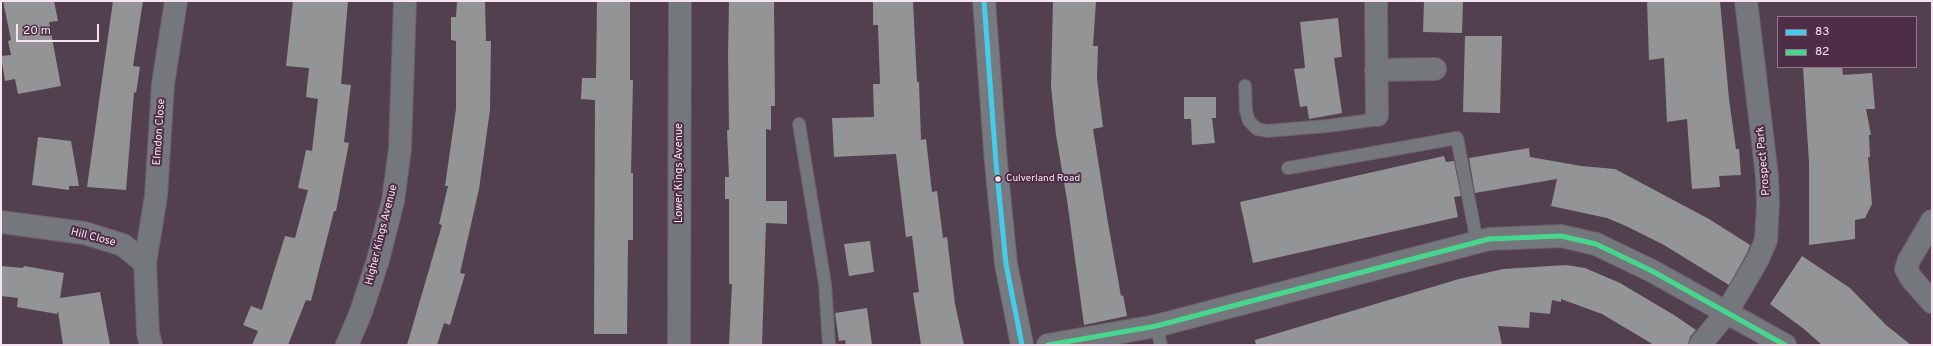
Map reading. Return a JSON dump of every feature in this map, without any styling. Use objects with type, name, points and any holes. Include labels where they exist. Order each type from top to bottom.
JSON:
[{"type":"street","name":"Elmdon Close","points":[[146,263],[156,196],[163,84],[176,1]]},
{"type":"street","name":"Higher Kings Avenue","points":[[347,345],[361,312],[378,260],[393,201],[400,148],[405,1]]},
{"type":"street","name":"Lower Kings Avenue","points":[[679,345],[680,1]]},
{"type":"street","points":[[984,1],[996,163],[1006,264],[1022,345]]},
{"type":"street","points":[[1376,1],[1377,115]]},
{"type":"street","name":"Prospect Park","points":[[1700,345],[1727,312],[1758,259],[1766,240],[1767,176],[1746,1]]},
{"type":"street","points":[[1376,70],[1435,69]]},
{"type":"street","name":"Hill Close","points":[[1,222],[84,233],[123,245],[146,263]]},
{"type":"street","points":[[1932,222],[1909,260],[1906,269],[1911,278],[1932,302]]},
{"type":"street","points":[[1048,345],[1158,335],[1489,239],[1561,236],[1596,244],[1652,271],[1785,345]]},
{"type":"street","points":[[146,263],[148,333],[151,345]]},
{"type":"lane","points":[[1245,86],[1246,112],[1249,121],[1257,129],[1267,131],[1328,126],[1372,120],[1377,115]]},
{"type":"lane","points":[[800,124],[825,284],[829,345]]},
{"type":"lane","points":[[1288,168],[1457,138],[1477,242]]},
{"type":"building","points":[[3,1],[54,1],[58,21],[49,22],[61,86],[18,94],[15,79],[5,81],[1,56],[11,55],[8,41],[11,40]]},
{"type":"building","points":[[113,1],[143,1],[133,66],[140,67],[136,93],[134,92],[126,190],[87,187]]},
{"type":"building","points":[[293,1],[348,1],[341,84],[351,85],[344,142],[349,143],[336,211],[334,211],[311,301],[306,300],[288,345],[252,345],[258,331],[243,325],[251,306],[262,310],[285,236],[295,238],[308,190],[298,188],[306,150],[312,151],[318,99],[306,97],[309,68],[286,66]]},
{"type":"building","points":[[457,1],[485,1],[486,41],[491,41],[490,110],[479,189],[460,273],[465,274],[450,325],[444,323],[437,345],[407,345],[442,225],[439,224],[448,186],[445,186],[456,109],[456,41],[451,40],[451,17],[456,17]]},
{"type":"building","points":[[597,1],[630,1],[630,80],[633,80],[631,173],[633,173],[633,240],[628,240],[627,334],[594,334],[595,100],[581,99],[582,78],[596,78]]},
{"type":"building","points":[[729,1],[774,1],[775,106],[771,106],[771,130],[766,129],[766,201],[787,201],[787,224],[766,223],[762,345],[729,345],[732,284],[729,284],[729,199],[725,199],[725,177],[729,177],[727,130],[729,130]]},
{"type":"building","points":[[873,1],[913,1],[917,82],[919,82],[921,140],[926,139],[932,192],[937,191],[943,238],[947,237],[955,304],[964,345],[921,345],[913,293],[919,292],[912,236],[906,237],[896,154],[834,157],[832,118],[874,117],[873,84],[880,84],[878,25],[873,25]]},
{"type":"building","points":[[1053,1],[1096,1],[1093,46],[1098,46],[1097,79],[1103,127],[1093,129],[1121,296],[1123,295],[1127,316],[1084,325],[1067,200],[1056,135],[1051,86]]},
{"type":"building","points":[[1424,1],[1463,1],[1462,33],[1423,32]]},
{"type":"building","points":[[1647,1],[1720,1],[1729,99],[1736,149],[1739,149],[1741,175],[1719,176],[1720,187],[1692,189],[1687,119],[1667,122],[1664,58],[1649,60]]},
{"type":"building","points":[[1338,18],[1342,57],[1334,58],[1342,113],[1309,119],[1307,106],[1300,107],[1294,69],[1305,68],[1300,22]]},
{"type":"building","points":[[1465,36],[1502,36],[1500,113],[1463,112]]},
{"type":"building","points":[[1803,68],[1842,68],[1843,75],[1872,73],[1875,109],[1866,109],[1871,135],[1869,135],[1870,157],[1868,157],[1872,204],[1865,218],[1855,220],[1855,239],[1809,245],[1809,163]]},
{"type":"building","points":[[1184,97],[1216,97],[1216,118],[1212,118],[1215,143],[1192,145],[1191,119],[1184,119]]},
{"type":"building","points":[[38,137],[71,141],[79,186],[69,186],[69,190],[32,185]]},
{"type":"building","points":[[1529,148],[1530,157],[1581,166],[1615,169],[1709,219],[1750,245],[1729,285],[1664,245],[1626,226],[1607,218],[1551,206],[1557,179],[1475,193],[1469,158]]},
{"type":"building","points":[[1444,156],[1446,162],[1454,161],[1461,196],[1454,197],[1458,217],[1253,263],[1240,202]]},
{"type":"building","points":[[870,241],[874,272],[849,276],[844,244]]},
{"type":"building","points":[[1802,256],[1850,288],[1886,325],[1911,345],[1822,345],[1804,329],[1770,304]]},
{"type":"building","points":[[1566,265],[1585,268],[1620,283],[1674,315],[1696,330],[1690,337],[1688,345],[1654,345],[1602,314],[1561,299],[1561,302],[1552,300],[1550,314],[1530,312],[1529,328],[1498,326],[1502,345],[1256,345],[1255,340],[1459,279],[1503,269]]},
{"type":"building","points":[[1,266],[23,268],[24,266],[64,273],[60,298],[100,292],[110,345],[63,345],[58,311],[57,314],[17,307],[18,298],[1,296]]},
{"type":"building","points":[[867,308],[872,345],[846,345],[845,340],[839,341],[835,313]]},
{"type":"transit line","name":"83","points":[[984,1],[996,163],[1006,264],[1022,345]]},
{"type":"transit line","name":"82","points":[[1048,345],[1156,326],[1489,239],[1561,236],[1596,244],[1652,271],[1785,345]]},
{"type":"place","name":"Culverland Road","points":[[998,179]]}]
